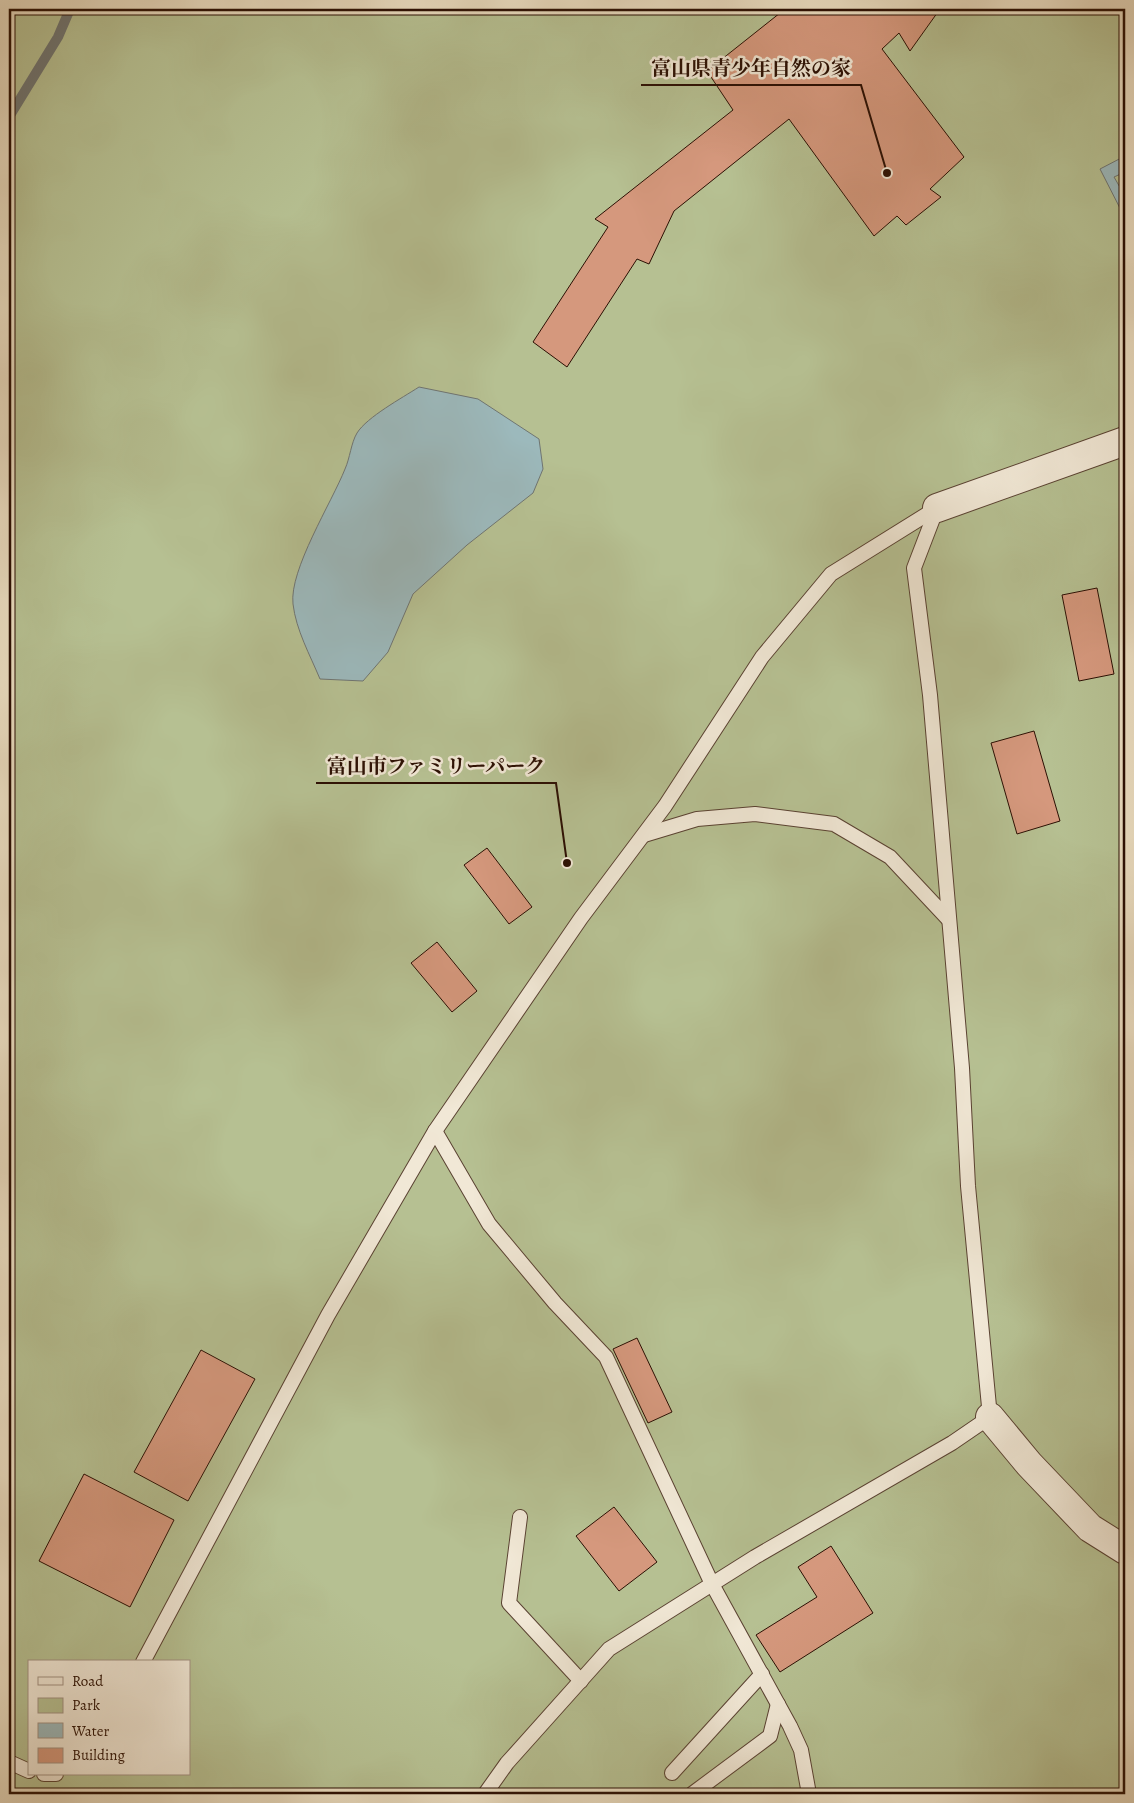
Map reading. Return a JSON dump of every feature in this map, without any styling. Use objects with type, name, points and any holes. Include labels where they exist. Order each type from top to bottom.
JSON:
[{"type":"street","points":[[937,508],[1125,441]]},
{"type":"street","points":[[990,1417],[1029,1464],[1090,1528],[1125,1550]]},
{"type":"lane","points":[[144,1660],[328,1315],[434,1132],[581,918],[665,806],[762,657],[832,574],[937,508]]},
{"type":"lane","points":[[485,1794],[507,1762],[609,1649],[712,1584],[952,1443],[990,1417],[968,1186],[962,1068],[930,695],[914,568],[937,508]]},
{"type":"lane","points":[[644,835],[697,819],[755,814],[834,824],[890,857],[949,920]]},
{"type":"lane","points":[[434,1132],[489,1224],[556,1303],[606,1357],[712,1584],[762,1674],[801,1750],[809,1794]]},
{"type":"lane","points":[[520,1518],[509,1603],[580,1681]]},
{"type":"lane","points":[[672,1773],[762,1674]]},
{"type":"lane","points":[[692,1794],[770,1736],[778,1704]]},
{"type":"lane","points":[[9,1762],[28,1771]]},
{"type":"green space","points":[[14,9],[1125,9],[1125,1794],[9,1794],[9,13],[11,14]]},
{"type":"water","points":[[1125,156],[1125,172],[1114,177],[1125,196],[1125,218],[1100,169]]},
{"type":"water","points":[[419,387],[478,399],[539,439],[543,469],[533,493],[467,545],[413,594],[388,652],[363,681],[320,679],[297,623],[293,604],[294,590],[304,555],[339,483],[357,433],[377,414]]},
{"type":"building","points":[[785,9],[940,9],[910,51],[899,33],[882,49],[964,157],[930,189],[941,197],[906,225],[897,216],[874,236],[789,119],[674,211],[649,264],[637,259],[567,367],[533,342],[608,227],[595,219],[733,110],[707,71]]},
{"type":"building","points":[[1097,588],[1114,674],[1079,681],[1062,595]]},
{"type":"building","points":[[1034,731],[1060,821],[1017,834],[991,743]]},
{"type":"building","points":[[487,848],[532,907],[509,924],[464,865]]},
{"type":"building","points":[[437,942],[477,991],[452,1012],[411,963]]},
{"type":"building","points":[[637,1338],[672,1412],[648,1423],[613,1349]]},
{"type":"building","points":[[201,1350],[255,1379],[188,1501],[134,1472]]},
{"type":"building","points":[[84,1474],[174,1520],[130,1607],[39,1561]]},
{"type":"building","points":[[614,1507],[657,1562],[619,1591],[576,1536]]},
{"type":"building","points":[[831,1546],[873,1613],[780,1672],[756,1635],[817,1597],[798,1567]]},
{"type":"waterway","points":[[9,117],[58,37],[70,9]]},
{"type":"place","name":"富山県青少年自然の家","points":[[887,173]]},
{"type":"place","name":"富山市ファミリーパーク","points":[[567,863]]}]
